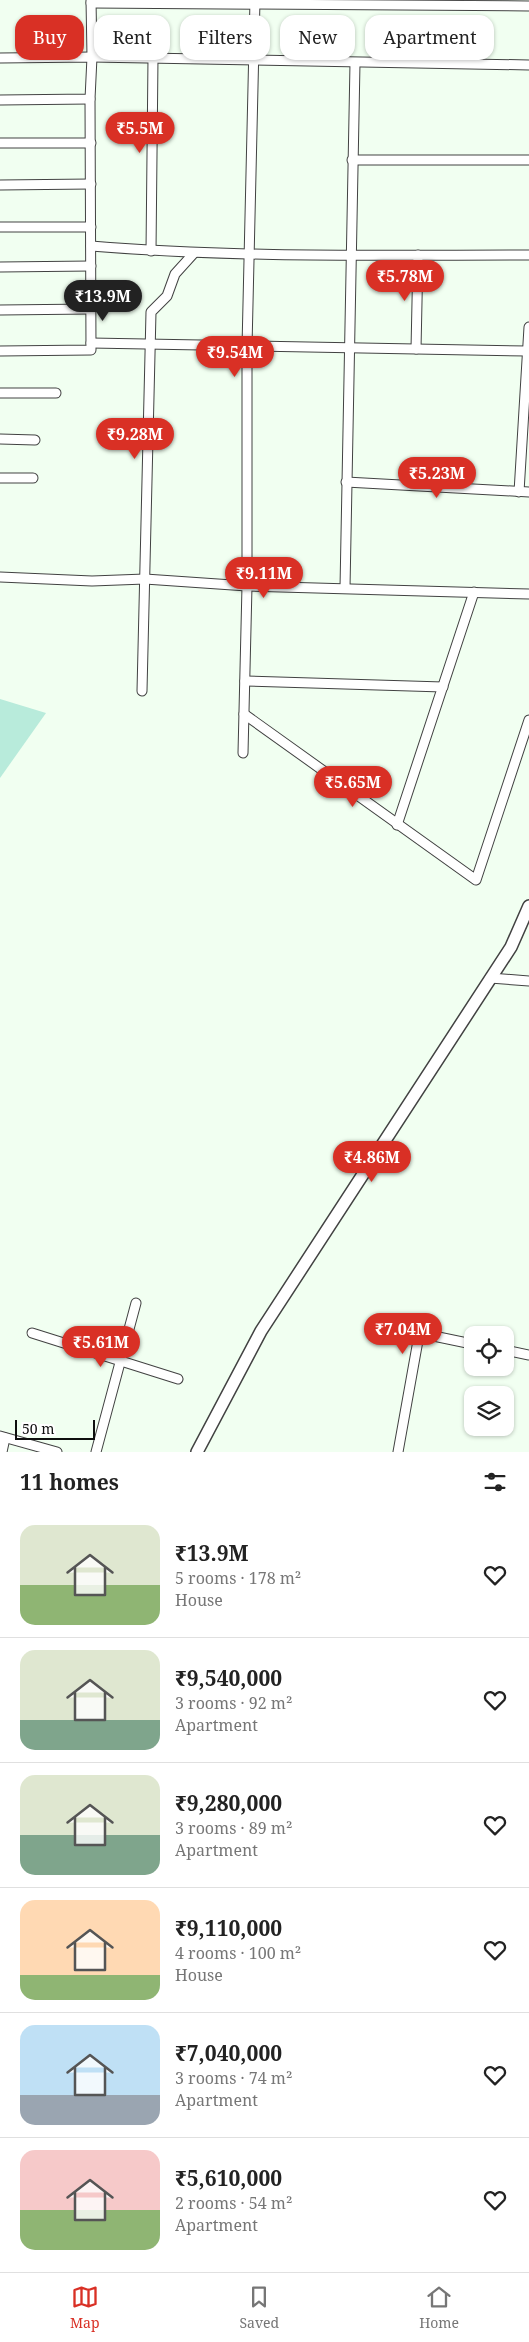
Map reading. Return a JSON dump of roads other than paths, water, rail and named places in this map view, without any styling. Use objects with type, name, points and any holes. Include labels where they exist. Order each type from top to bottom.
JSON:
[{"type":"street","points":[[0,351],[91,350],[91,1],[528,4]]},
{"type":"street","points":[[256,2],[256,15]]},
{"type":"street","points":[[0,58],[92,57]]},
{"type":"street","points":[[151,251],[153,60]]},
{"type":"street","points":[[243,753],[247,586],[247,347],[256,60],[529,65]]},
{"type":"street","points":[[345,588],[354,63]]},
{"type":"street","points":[[0,100],[90,99]]},
{"type":"street","points":[[0,143],[91,143]]},
{"type":"street","points":[[352,160],[529,160]]},
{"type":"street","points":[[0,185],[91,184]]},
{"type":"street","points":[[0,227],[91,228]]},
{"type":"street","points":[[91,246],[151,251],[251,255],[529,255]]},
{"type":"street","points":[[142,691],[151,312],[166,296],[175,274],[194,252]]},
{"type":"street","points":[[416,349],[418,255]]},
{"type":"street","points":[[0,267],[91,266]]},
{"type":"street","points":[[0,310],[91,309]]},
{"type":"street","points":[[519,492],[529,327]]},
{"type":"street","points":[[91,343],[527,351]]},
{"type":"street","points":[[0,393],[56,393]]},
{"type":"street","points":[[0,439],[35,440]]},
{"type":"street","points":[[0,478],[33,478]]},
{"type":"street","points":[[346,482],[529,492]]},
{"type":"street","points":[[0,577],[92,581],[145,579],[247,586],[529,594]]},
{"type":"street","points":[[397,825],[474,592]]},
{"type":"street","points":[[245,681],[443,687]]},
{"type":"street","points":[[244,714],[476,880],[529,720]]},
{"type":"street","points":[[198,1452],[262,1331],[511,947],[529,906]]},
{"type":"street","points":[[490,978],[529,981]]},
{"type":"street","points":[[96,1452],[136,1303]]},
{"type":"street","points":[[32,1333],[178,1379]]},
{"type":"street","points":[[398,1452],[419,1335],[424,1334],[464,1342]]},
{"type":"street","points":[[514,1352],[529,1355]]},
{"type":"street","points":[[2,1452],[3,1437],[40,1450],[57,1452]]}]
